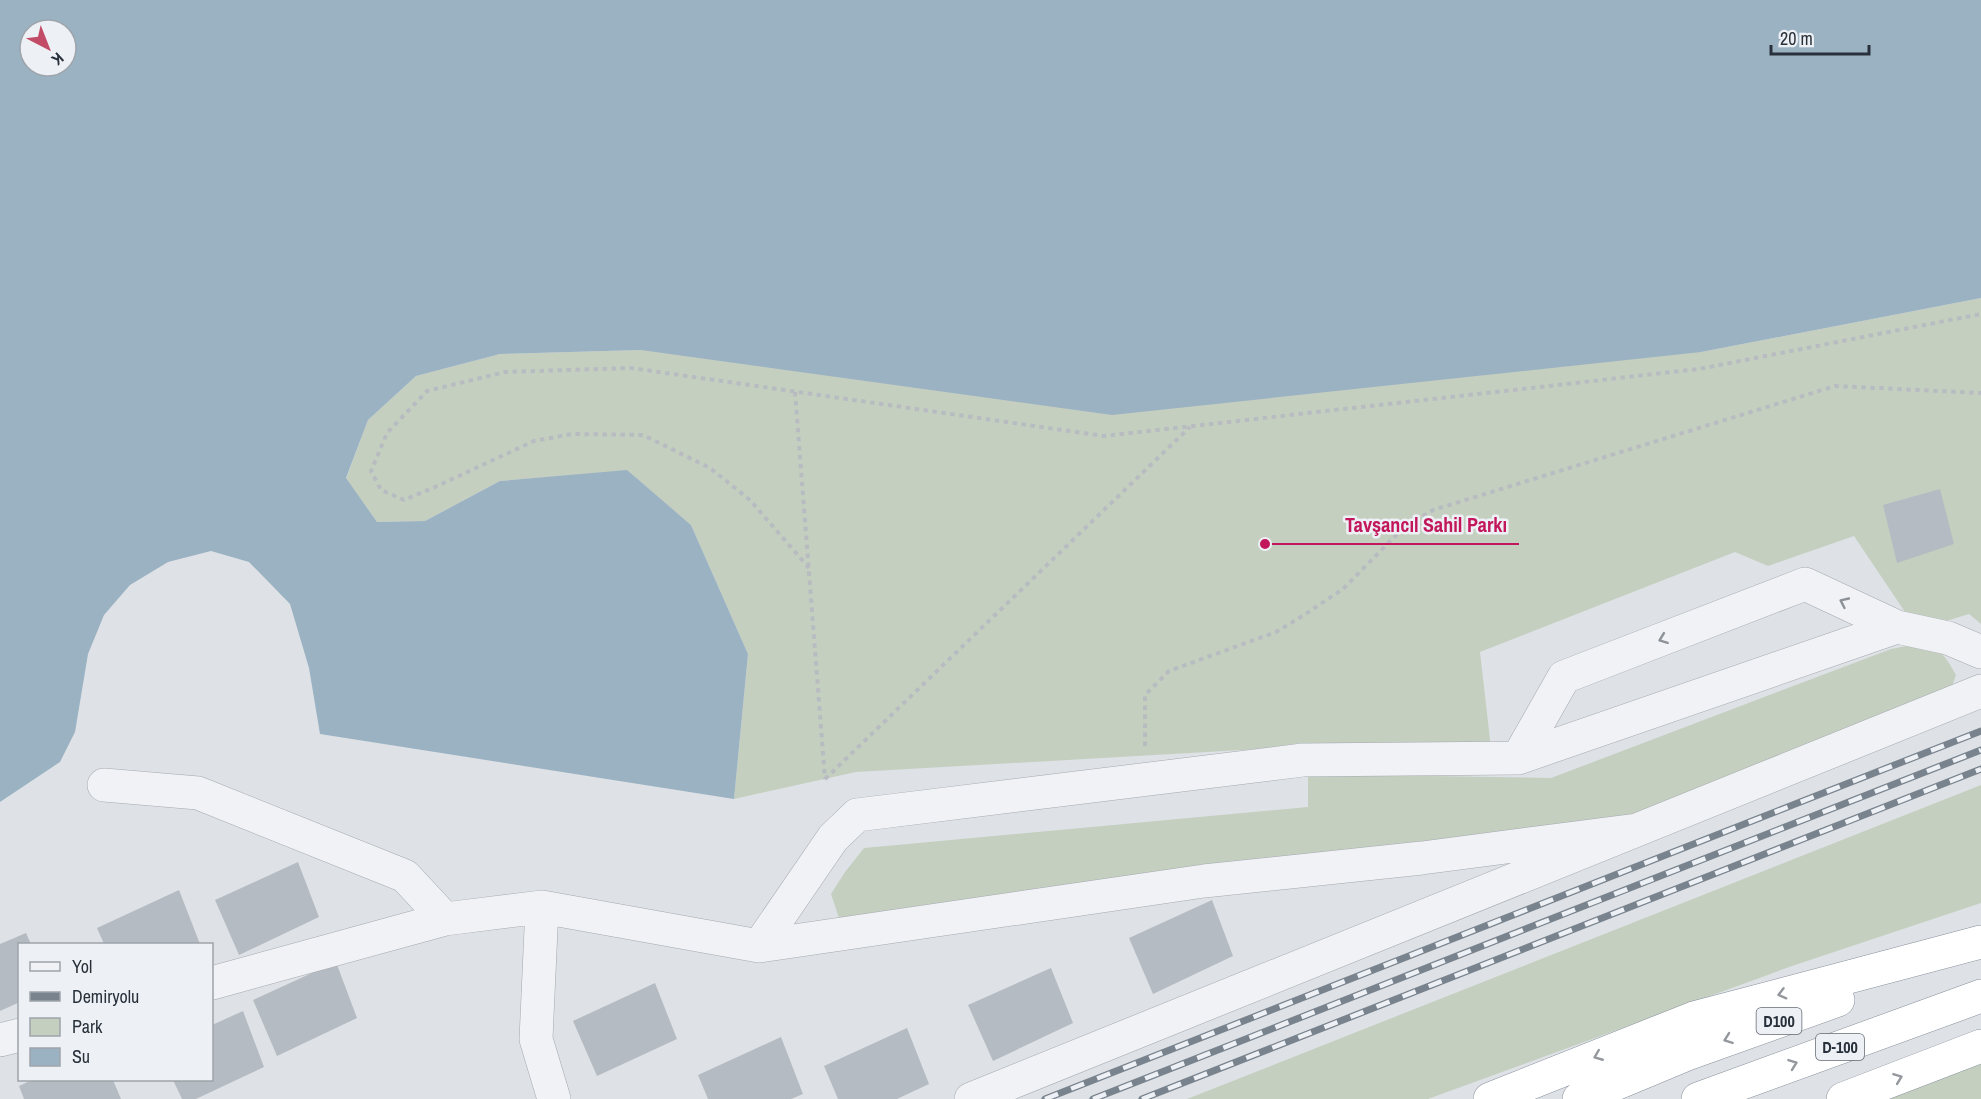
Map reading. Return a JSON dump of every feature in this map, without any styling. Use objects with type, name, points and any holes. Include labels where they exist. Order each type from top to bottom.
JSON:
[{"type":"highway","points":[[1490,1099],[1694,1018],[1981,942]]},
{"type":"highway","name":"D100","points":[[1579,1099],[1687,1054],[1981,949]]},
{"type":"highway","name":"D-100","points":[[1698,1099],[1981,996]]},
{"type":"highway","points":[[1843,1099],[1981,1046]]},
{"type":"street","points":[[1518,758],[1564,677],[1805,584],[1897,627],[1948,638],[1981,652]]},
{"type":"street","points":[[759,946],[833,838],[857,815],[1302,760],[1518,758],[1897,627]]},
{"type":"street","points":[[971,1099],[1970,696],[1971,669],[1962,653],[1948,638]]},
{"type":"street","points":[[104,785],[198,793],[405,876],[445,919]]},
{"type":"street","points":[[213,982],[445,919],[542,907],[759,946],[1204,881],[1422,858],[1638,830]]},
{"type":"street","points":[[542,907],[537,1039],[554,1099]]},
{"type":"street","points":[[0,1040],[18,1036]]},
{"type":"path","points":[[809,568],[750,500],[710,468],[643,435],[572,434],[534,441],[404,500],[381,490],[371,471],[387,433],[427,391],[505,372],[631,368],[1104,436],[1699,369],[1981,314]]},
{"type":"path","points":[[1145,755],[1145,695],[1169,671],[1276,632],[1305,615],[1343,589],[1403,528],[1433,510],[1835,386],[1981,393]]},
{"type":"path","points":[[795,392],[825,779],[1191,426]]},
{"type":"green space","points":[[1981,298],[1981,624],[1969,614],[1917,630],[1854,536],[1768,566],[1735,552],[1480,652],[1491,748],[1312,746],[856,772],[734,799],[748,654],[691,525],[627,471],[500,481],[425,521],[377,522],[346,479],[368,420],[416,376],[500,354],[641,350],[1701,352]]},
{"type":"green space","points":[[1912,645],[1934,649],[1943,656],[1956,675],[1950,692],[1615,826],[842,927],[831,894],[864,848],[1308,807],[1308,774],[1551,778],[1891,649]]},
{"type":"green space","points":[[1981,785],[1981,903],[1792,966],[1428,1099],[1187,1099]]},
{"type":"green space","points":[[1981,1062],[1981,1099],[1885,1099]]},
{"type":"water","points":[[0,0],[1981,0],[1981,298],[1701,352],[1112,415],[641,350],[500,354],[416,376],[368,420],[346,478],[377,522],[425,521],[500,481],[627,470],[691,525],[748,654],[734,799],[320,734],[309,668],[290,604],[249,562],[211,551],[168,562],[130,585],[104,615],[88,654],[75,732],[60,762],[0,802]]},
{"type":"building","points":[[1940,489],[1954,544],[1897,563],[1883,505]]},
{"type":"building","points":[[298,862],[319,917],[239,955],[215,900]]},
{"type":"building","points":[[179,890],[200,943],[104,943],[97,928]]},
{"type":"building","points":[[1212,900],[1233,956],[1153,994],[1129,938]]},
{"type":"building","points":[[26,933],[31,943],[18,943],[18,1003],[0,1011],[0,944]]},
{"type":"building","points":[[336,962],[357,1018],[277,1056],[253,1000]]},
{"type":"building","points":[[1051,968],[1073,1023],[993,1061],[968,1005]]},
{"type":"building","points":[[655,983],[677,1039],[597,1076],[573,1021]]},
{"type":"building","points":[[243,1011],[264,1067],[196,1099],[182,1099],[173,1081],[213,1081],[213,1025]]},
{"type":"building","points":[[907,1028],[929,1084],[897,1099],[838,1099],[824,1066]]},
{"type":"building","points":[[781,1037],[803,1094],[791,1099],[708,1099],[698,1075]]},
{"type":"building","points":[[30,1081],[113,1081],[121,1099],[24,1099],[19,1086]]},
{"type":"railway","points":[[1045,1099],[1981,731]]},
{"type":"railway","points":[[1093,1099],[1981,750]]},
{"type":"railway","points":[[1142,1099],[1981,769]]},
{"type":"place","name":"Tavşancıl Sahil Parkı","points":[[1265,544]]}]
